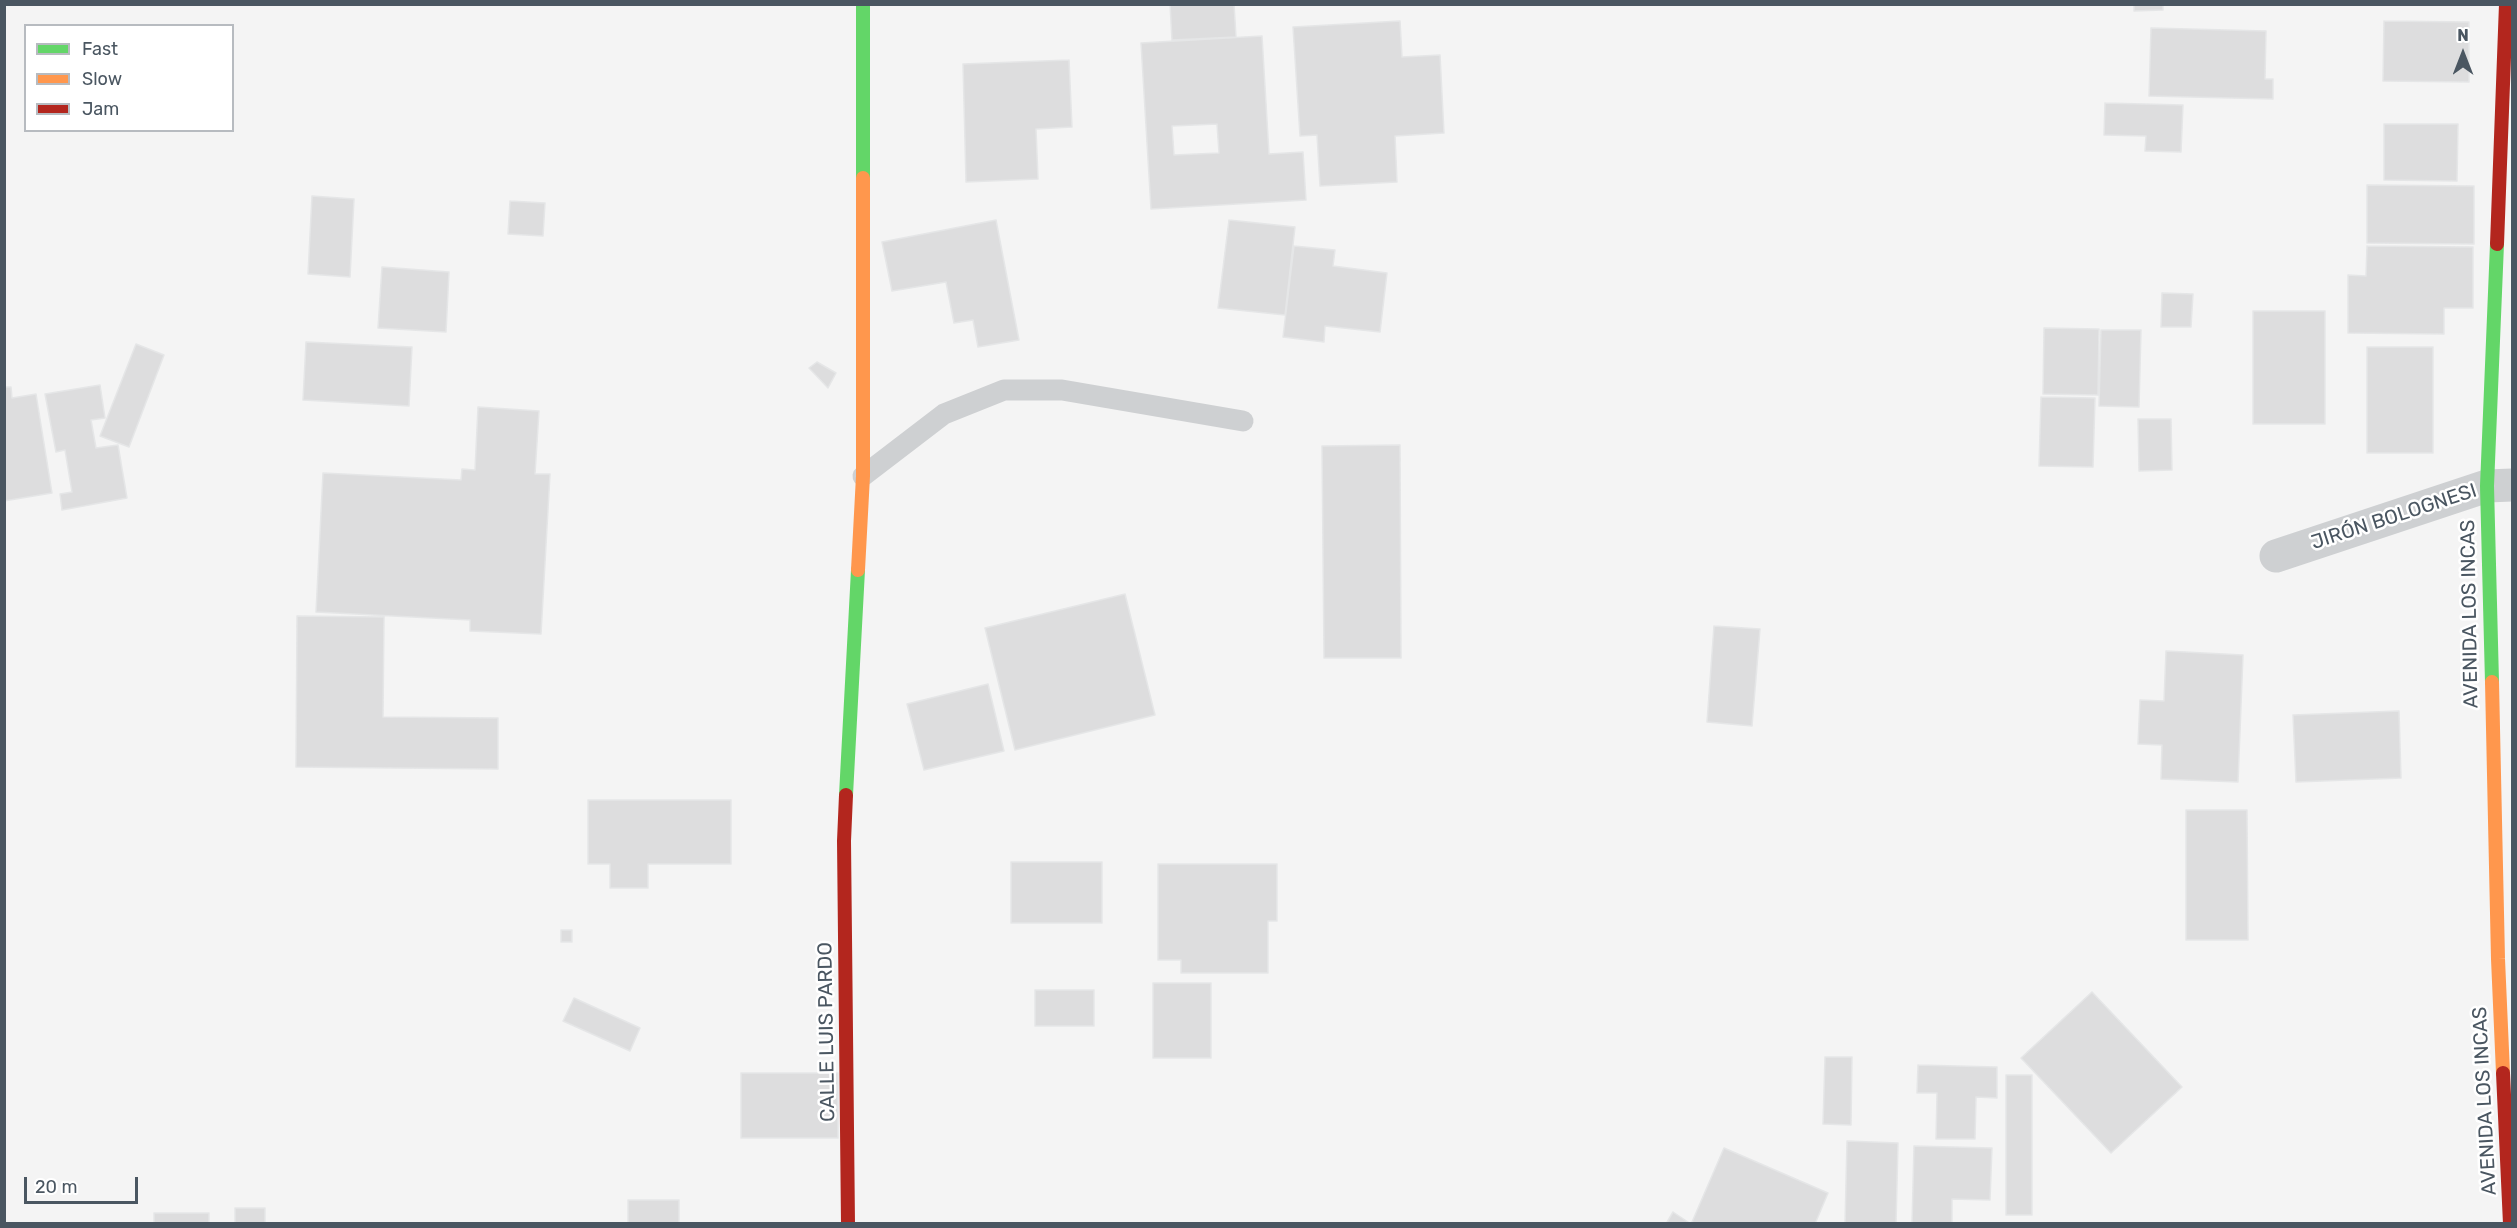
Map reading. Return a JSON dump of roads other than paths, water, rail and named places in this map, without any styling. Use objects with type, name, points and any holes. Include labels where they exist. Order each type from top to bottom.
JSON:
[{"type":"street","name":"CALLE LUIS PARDO","points":[[848,1224],[844,841],[863,476],[863,4]]},
{"type":"street","name":"AVENIDA LOS INCAS","points":[[2506,4],[2500,485],[2498,959],[2511,1224]]},
{"type":"street","name":"JIRÓN BOLOGNESI","points":[[2276,556],[2500,485]]},
{"type":"lane","points":[[863,476],[944,414],[1004,390],[1062,390],[1243,421]]}]
